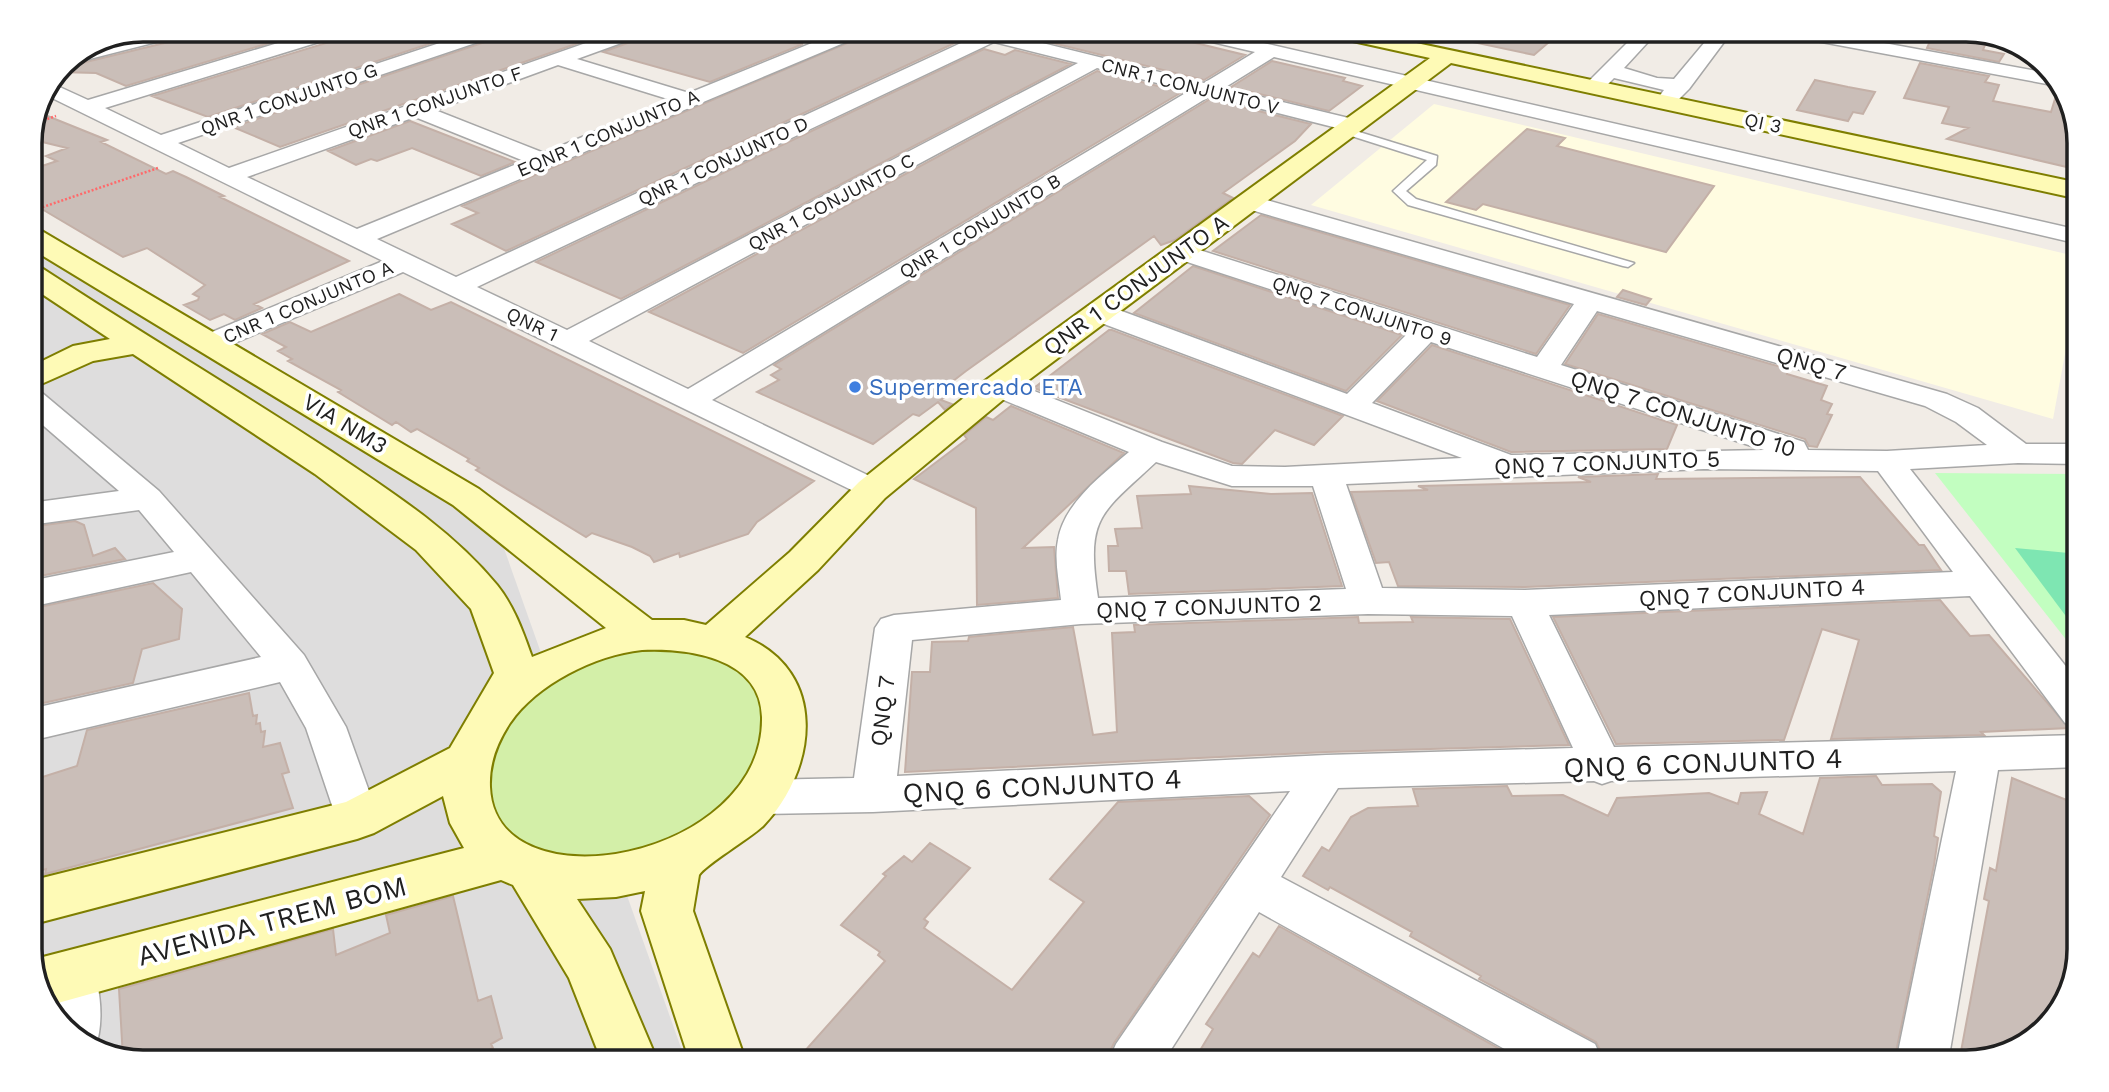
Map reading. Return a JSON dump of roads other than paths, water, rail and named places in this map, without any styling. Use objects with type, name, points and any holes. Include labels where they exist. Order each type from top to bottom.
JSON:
[{"type":"main road","name":"QI 3","points":[[1382,42],[1446,56],[1602,78],[2067,188]]},
{"type":"main road","name":"QNR 1 CONJUNTO A","points":[[714,642],[804,561],[872,490],[998,387],[1446,56]]},
{"type":"main road","name":"VIA NM3","points":[[42,243],[466,497],[644,636]]},
{"type":"main road","name":"VIA NM3","points":[[42,281],[123,336],[264,422],[380,502],[429,542],[484,597],[516,673],[504,701]]},
{"type":"main road","points":[[42,361],[89,343],[123,336]]},
{"type":"main road","points":[[42,373],[123,336]]},
{"type":"main road","points":[[684,635],[727,645],[762,667],[781,696],[787,732],[776,771],[750,809],[708,843],[656,867],[600,878],[547,875],[518,863],[474,828],[463,789],[472,746],[504,701],[537,673],[611,642],[644,636],[684,635]]},
{"type":"main road","points":[[42,901],[357,819],[468,761]]},
{"type":"main road","points":[[687,853],[675,870],[667,911],[714,1050]]},
{"type":"main road","points":[[518,863],[591,966],[625,1050]]},
{"type":"main road","name":"AVENIDA TREM BOM","points":[[55,979],[518,863]]},
{"type":"street","points":[[87,107],[300,42]]},
{"type":"street","name":"QNR 1 CONJUNTO G","points":[[161,142],[460,42]]},
{"type":"street","name":"QNR 1 CONJUNTO F","points":[[230,175],[606,42]]},
{"type":"street","name":"EQNR 1 CONJUNTO A","points":[[357,238],[829,42]]},
{"type":"street","name":"QNR 1 CONJUNTO D","points":[[456,287],[978,42]]},
{"type":"street","name":"CNR 1 CONJUNTO V","points":[[1015,42],[1346,128]]},
{"type":"street","points":[[1237,42],[2067,234]]},
{"type":"street","points":[[1602,78],[1638,42]]},
{"type":"street","points":[[1674,94],[1715,42]]},
{"type":"street","points":[[1849,42],[2043,78]]},
{"type":"street","points":[[100,52],[135,43]]},
{"type":"street","name":"QNR 1 CONJUNTO B","points":[[689,401],[1272,50]]},
{"type":"street","points":[[2010,72],[2007,59],[2016,55]]},
{"type":"street","points":[[558,59],[688,99]]},
{"type":"street","name":"QNR 1 CONJUNTO C","points":[[568,341],[1094,62]]},
{"type":"street","name":"QNR 1","points":[[56,92],[192,156],[872,490]]},
{"type":"street","points":[[415,109],[542,160]]},
{"type":"street","name":"QNQ 7","points":[[1249,202],[1936,400],[1967,415],[2018,453]]},
{"type":"street","name":"QNQ 7 CONJUNTO 9","points":[[1181,253],[1544,369]]},
{"type":"street","name":"CNR 1 CONJUNTO A","points":[[210,344],[405,261]]},
{"type":"street","points":[[1544,369],[1591,300]]},
{"type":"street","points":[[1098,312],[1511,465]]},
{"type":"street","points":[[1352,406],[1425,332]]},
{"type":"street","name":"QNQ 7 CONJUNTO 10","points":[[1544,369],[1823,459]]},
{"type":"street","name":"QNQ 7 CONJUNTO 5","points":[[998,387],[1151,449],[1232,476],[1285,477],[1511,465],[1704,459],[1887,461]]},
{"type":"street","points":[[42,408],[147,499],[290,665],[326,727],[357,819]]},
{"type":"street","points":[[1703,420],[1714,442],[1704,459]]},
{"type":"street","points":[[1081,611],[1075,539],[1079,526],[1087,511],[1151,449]]},
{"type":"street","points":[[1887,461],[2018,453],[2067,454]]},
{"type":"street","points":[[1887,461],[2067,697]]},
{"type":"street","points":[[1326,474],[1368,601]]},
{"type":"street","points":[[42,512],[147,499]]},
{"type":"street","points":[[42,591],[197,559]]},
{"type":"street","name":"QNQ 7 CONJUNTO 4","points":[[1525,603],[1978,583]]},
{"type":"street","name":"QNQ 7 CONJUNTO 2","points":[[894,628],[1081,611],[1368,601],[1525,603]]},
{"type":"street","points":[[1525,603],[1602,767]]},
{"type":"street","name":"QNQ 7","points":[[873,794],[894,628]]},
{"type":"street","points":[[42,722],[290,665]]},
{"type":"street","name":"QNQ 6 CONJUNTO 4","points":[[758,797],[1326,772],[1602,767],[2067,751]]},
{"type":"street","points":[[1924,1050],[1980,754]]},
{"type":"street","points":[[1142,1050],[1254,885],[1326,772]]},
{"type":"street","points":[[1254,885],[1555,1050]]},
{"type":"street","points":[[55,979],[69,1018]]},
{"type":"lane","points":[[1346,128],[1433,158],[1432,163],[1399,191],[1412,202],[1628,263]]},
{"type":"place","name":"Supermercado ETA","points":[[855,387]]}]
